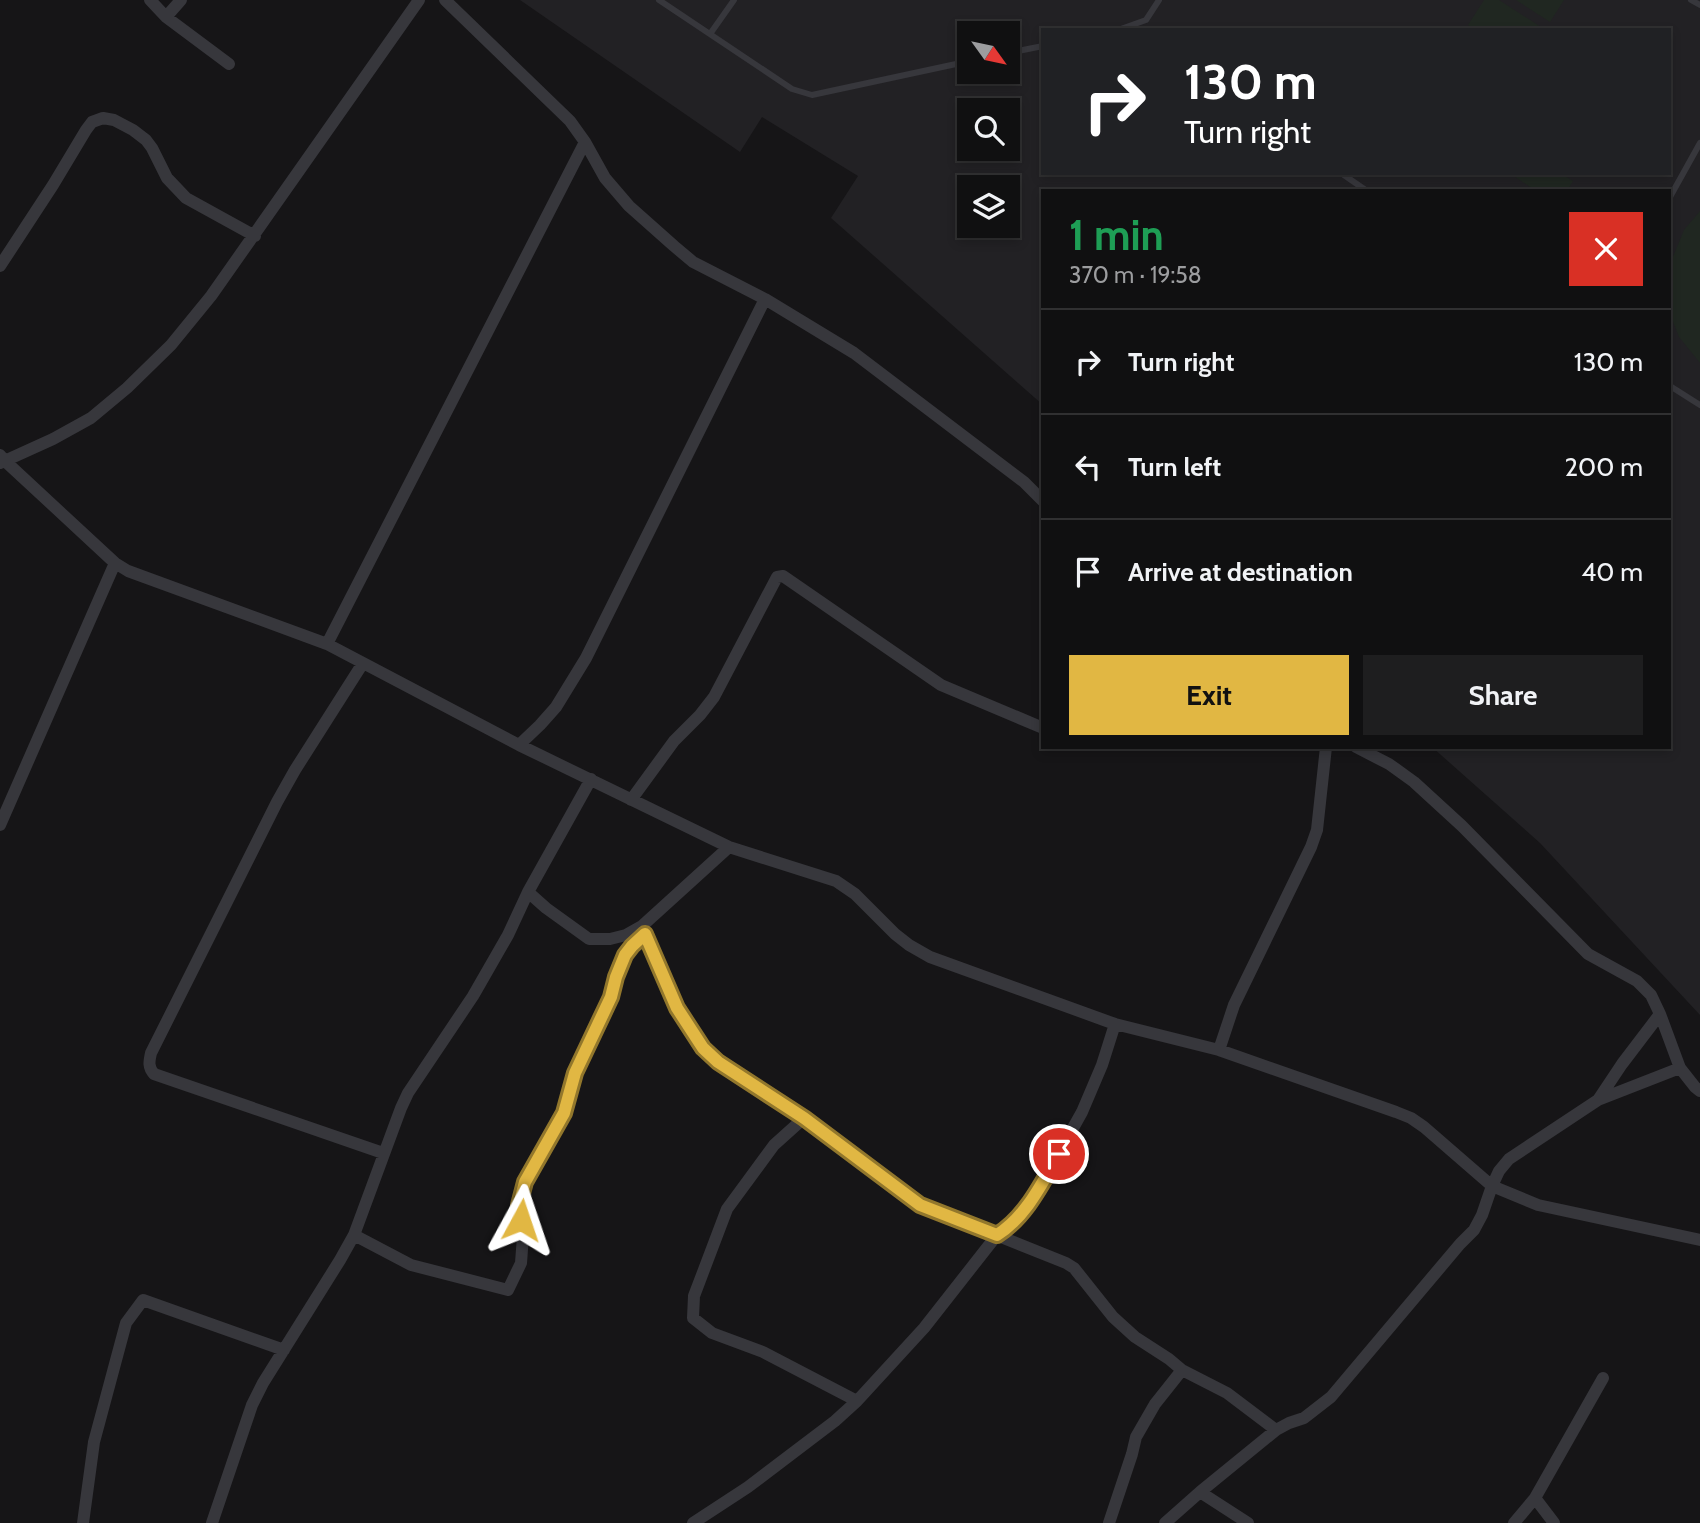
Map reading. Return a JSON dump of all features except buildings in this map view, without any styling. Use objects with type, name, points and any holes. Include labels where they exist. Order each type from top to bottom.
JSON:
[{"type":"street","points":[[150,0],[166,17],[229,64]]},
{"type":"street","points":[[166,17],[181,0]]},
{"type":"street","points":[[419,0],[212,296],[171,345],[127,388],[91,418],[53,439],[2,460],[115,564],[128,571],[327,644],[519,745],[729,847],[836,881],[855,894],[895,934],[930,957],[1115,1024],[1219,1051],[1411,1118],[1492,1185],[1538,1205],[1700,1240]]},
{"type":"street","points":[[445,0],[570,121],[605,178],[628,206],[693,262],[765,299],[853,353],[1024,482],[1041,499]]},
{"type":"street","points":[[0,266],[86,130],[92,122],[103,118],[114,120],[146,140],[167,178],[186,198],[255,236]]},
{"type":"street","points":[[327,644],[585,142]]},
{"type":"street","points":[[519,745],[556,707],[586,657],[765,299]]},
{"type":"street","points":[[0,825],[115,564]]},
{"type":"street","points":[[631,800],[674,741],[714,697],[777,577],[783,576],[941,685],[1041,727]]},
{"type":"street","points":[[363,663],[283,791],[149,1061],[154,1074],[383,1153]]},
{"type":"street","points":[[1219,1051],[1234,1005],[1311,847],[1317,830],[1326,749]]},
{"type":"street","points":[[1360,749],[1389,764],[1414,782],[1462,826],[1588,954],[1637,981],[1651,995],[1680,1068],[1700,1091]]},
{"type":"street","points":[[212,1523],[252,1405],[354,1235],[408,1093],[473,996],[591,779]]},
{"type":"street","points":[[354,1235],[411,1265],[508,1290],[521,1263],[523,1236],[519,1205],[525,1182],[564,1113],[575,1073],[611,997],[625,955],[643,930],[729,847]]},
{"type":"street","points":[[528,892],[589,939],[610,939],[643,930]]},
{"type":"street","points":[[643,930],[677,1008],[703,1048],[718,1062],[804,1118],[920,1205],[1074,1268],[1113,1317],[1135,1337],[1182,1370],[1227,1393],[1276,1430]]},
{"type":"street","points":[[1598,1100],[1660,1014]]},
{"type":"street","points":[[693,1523],[748,1488],[835,1421],[924,1328],[997,1235],[1008,1228],[1035,1196],[1082,1112],[1115,1024]]},
{"type":"street","points":[[1165,1523],[1276,1430],[1304,1418],[1331,1397],[1474,1230],[1492,1185],[1508,1159],[1598,1100],[1680,1068]]},
{"type":"street","points":[[804,1118],[774,1145],[727,1209],[694,1296],[693,1318],[712,1334],[763,1352],[857,1401]]},
{"type":"street","points":[[83,1523],[94,1442],[126,1323],[143,1300],[284,1350]]},
{"type":"street","points":[[1109,1523],[1136,1437],[1156,1404],[1182,1370]]},
{"type":"street","points":[[1514,1523],[1535,1498],[1603,1378]]},
{"type":"street","points":[[1200,1492],[1248,1523]]},
{"type":"street","points":[[1535,1498],[1554,1523]]},
{"type":"lane","points":[[659,0],[792,89],[812,95],[957,64]]},
{"type":"lane","points":[[710,34],[734,0]]},
{"type":"lane","points":[[1124,28],[1146,20],[1159,0]]},
{"type":"lane","points":[[1691,0],[1700,5]]},
{"type":"lane","points":[[1020,51],[1041,46]]},
{"type":"lane","points":[[1671,195],[1700,143]]},
{"type":"lane","points":[[1343,175],[1364,189]]},
{"type":"lane","points":[[1671,387],[1700,405]]},
{"type":"shaded area","points":[[520,0],[1700,0],[1700,1015],[1540,843],[1434,749],[1671,749],[1671,189],[1041,189],[1041,403],[831,218],[858,176],[762,117],[740,152]]},
{"type":"shaded area","points":[[1484,0],[1499,0],[1542,28],[1472,28],[1468,25]]},
{"type":"shaded area","points":[[1516,0],[1564,0],[1550,22]]},
{"type":"shaded area","points":[[1512,175],[1563,175],[1573,181],[1568,189],[1533,189]]},
{"type":"shaded area","points":[[1700,211],[1700,363],[1679,337],[1671,317],[1671,262],[1684,230]]},
{"type":"route","points":[[521,1220],[519,1205],[525,1182],[564,1113],[575,1073],[611,997],[625,955],[645,934],[677,1008],[703,1048],[718,1062],[804,1118],[920,1205],[997,1235],[1008,1228],[1035,1196],[1059,1154]]}]
